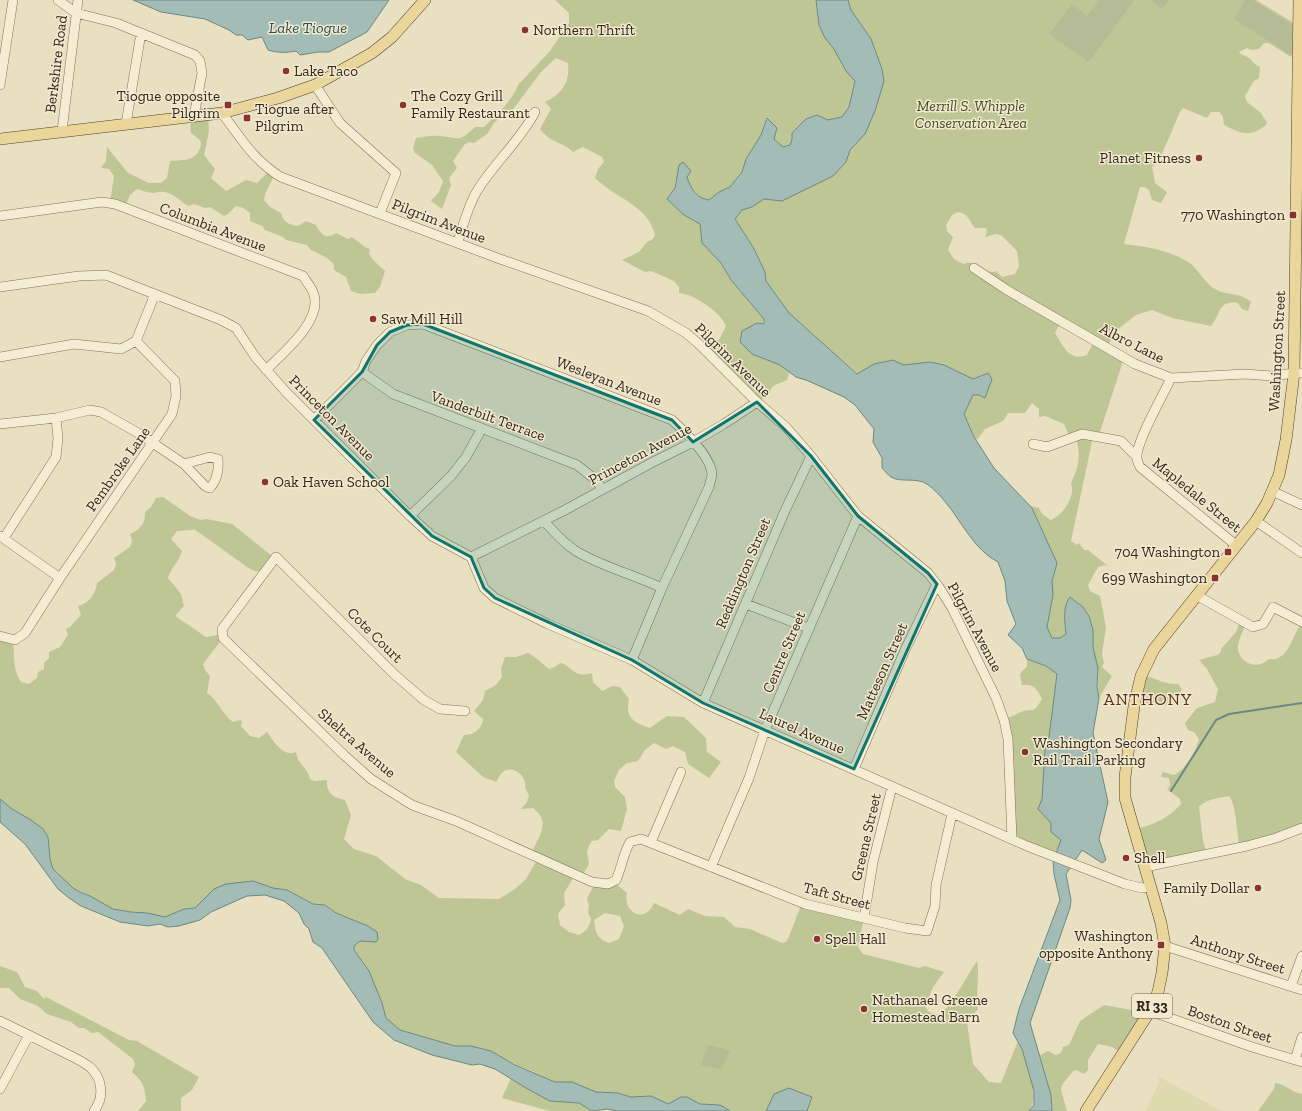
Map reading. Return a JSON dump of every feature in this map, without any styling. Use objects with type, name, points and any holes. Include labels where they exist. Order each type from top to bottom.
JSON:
[{"type":"main road","points":[[0,139],[222,113],[278,98],[315,85],[368,56],[384,45],[425,0]]},
{"type":"main road","name":"Washington Street","points":[[1086,1111],[1150,1011],[1158,992],[1165,946],[1145,867],[1125,798],[1125,777],[1134,706],[1142,676],[1154,649],[1256,521],[1279,475],[1286,440],[1298,373],[1299,0]]},
{"type":"street","points":[[0,85],[13,0]]},
{"type":"street","points":[[58,0],[76,13],[116,23],[195,55],[200,61],[202,73],[194,116]]},
{"type":"street","name":"Berkshire Road","points":[[62,131],[78,0]]},
{"type":"street","points":[[126,124],[141,33]]},
{"type":"street","points":[[315,85],[340,123],[396,174],[380,214]]},
{"type":"street","points":[[458,242],[465,218],[477,191],[511,148],[535,112]]},
{"type":"street","name":"Pilgrim Avenue","points":[[222,113],[250,151],[266,168],[281,177],[648,311],[686,333],[701,346],[757,402],[786,427],[858,516],[928,573],[937,584],[952,608],[996,698],[1004,720],[1008,739],[1012,839]]},
{"type":"street","name":"Columbia Avenue","points":[[0,216],[102,202],[116,204],[303,276],[314,293],[315,311],[308,325],[266,370]]},
{"type":"street","name":"Albro Lane","points":[[974,268],[1007,290],[1135,364],[1171,378],[1246,374],[1272,376],[1298,373]]},
{"type":"street","name":"Princeton Avenue","points":[[0,287],[79,276],[106,275],[221,320],[236,328],[266,370],[410,516],[432,536],[471,557],[544,521],[693,442],[757,402]]},
{"type":"street","points":[[0,357],[74,344],[121,349],[136,341],[155,294]]},
{"type":"street","name":"Wesleyan Avenue","points":[[314,420],[362,372],[366,361],[377,345],[390,332],[407,325],[423,324],[672,420],[706,458],[712,474],[709,487],[662,588],[632,660]]},
{"type":"street","name":"Pembroke Lane","points":[[0,636],[15,640],[25,633],[60,578],[153,444],[172,414],[176,396],[175,381],[136,341]]},
{"type":"street","name":"Vanderbilt Terrace","points":[[362,372],[393,394],[481,430],[553,455],[577,466],[596,480],[602,489]]},
{"type":"street","name":"Mapledale Street","points":[[1171,378],[1151,417],[1137,457],[1140,467],[1154,480],[1237,546]]},
{"type":"street","points":[[0,424],[56,418],[90,410],[101,412],[138,433],[184,464]]},
{"type":"street","points":[[56,418],[58,438],[56,457],[2,537],[60,578]]},
{"type":"street","points":[[410,516],[451,476],[466,457],[481,430]]},
{"type":"street","points":[[1032,444],[1047,447],[1082,434],[1121,441],[1137,457]]},
{"type":"street","name":"Reddington Street","points":[[703,703],[787,507],[811,456]]},
{"type":"street","points":[[1272,491],[1302,505]]},
{"type":"street","name":"Centre Street","points":[[711,868],[749,778],[765,730],[789,678],[808,628],[858,516]]},
{"type":"street","points":[[544,521],[557,536],[576,551],[662,588]]},
{"type":"street","points":[[1256,521],[1300,548]]},
{"type":"street","name":"Sheltra Avenue","points":[[276,557],[222,629],[223,638],[314,727],[371,779],[412,805],[456,821],[592,882],[608,884],[616,880],[621,868],[624,852],[630,842]]},
{"type":"street","name":"Cote Court","points":[[276,557],[394,674],[424,700],[440,709],[465,711]]},
{"type":"street","name":"Laurel Avenue","points":[[471,557],[484,588],[495,598],[548,624],[632,660],[703,703],[952,814],[1082,868],[1125,884],[1142,888],[1150,887]]},
{"type":"street","name":"Matteson Street","points":[[854,769],[905,650],[937,584]]},
{"type":"street","points":[[1196,595],[1253,627],[1263,624],[1273,608],[1302,622]]},
{"type":"street","points":[[746,604],[808,628]]},
{"type":"street","points":[[651,842],[680,772]]},
{"type":"street","name":"Greene Street","points":[[864,918],[873,862],[892,787]]},
{"type":"street","name":"Taft Street","points":[[630,842],[641,839],[651,842],[711,868],[805,904],[905,928],[928,931],[935,906],[936,885],[952,814]]},
{"type":"street","points":[[1145,867],[1247,846],[1276,838],[1302,828]]},
{"type":"street","name":"Anthony Street","points":[[1165,946],[1302,990]]},
{"type":"street","points":[[1291,986],[1302,956]]},
{"type":"street","name":"Boston Street","points":[[1150,1011],[1252,1047],[1299,1061]]},
{"type":"street","points":[[0,1020],[78,1060],[91,1069],[99,1080],[101,1092],[98,1104],[94,1111]]},
{"type":"street","points":[[0,1089],[29,1035]]},
{"type":"street","points":[[1299,1061],[1302,1037]]},
{"type":"highlighted area","points":[[423,324],[672,420],[693,442],[757,402],[811,456],[858,516],[928,573],[937,584],[854,769],[703,703],[632,660],[495,598],[484,588],[471,557],[432,536],[314,420],[362,372],[377,345],[390,332],[407,325]]},
{"type":"shaded area","points":[[1159,1077],[1222,1111],[1146,1111],[1159,1082]]},
{"type":"green space","points":[[555,0],[816,0],[819,25],[825,38],[834,49],[846,71],[855,81],[849,107],[842,117],[828,120],[806,119],[790,145],[783,147],[774,139],[777,128],[766,118],[761,135],[746,159],[742,172],[730,187],[719,192],[709,200],[704,199],[697,195],[690,185],[687,177],[675,181],[675,188],[667,199],[684,215],[700,224],[702,243],[721,263],[731,280],[764,319],[752,354],[780,365],[789,373],[787,380],[773,386],[768,394],[758,403],[705,350],[714,341],[719,340],[726,326],[719,315],[699,300],[679,293],[679,287],[674,281],[651,271],[645,272],[622,260],[639,252],[647,242],[653,239],[655,235],[651,225],[638,209],[595,178],[598,169],[604,162],[602,157],[583,147],[573,152],[569,148],[552,140],[540,129],[551,109],[545,102],[551,99],[564,87],[568,76],[568,63],[556,58],[541,72],[511,112],[507,111],[494,123],[487,134],[474,143],[470,142],[465,144],[453,161],[457,168],[449,178],[451,185],[442,209],[431,201],[439,192],[443,181],[432,165],[415,153],[413,148],[416,138],[433,136],[461,138],[475,127],[484,127],[494,118],[508,102],[518,85],[550,51],[569,23],[569,13]]},
{"type":"green space","name":"Merrill S. Whipple Conservation Area","points":[[848,0],[1256,0],[1297,25],[1297,44],[1291,57],[1269,43],[1264,43],[1259,49],[1251,50],[1247,48],[1239,52],[1260,67],[1259,78],[1254,81],[1245,96],[1247,102],[1261,113],[1267,123],[1264,127],[1256,132],[1242,133],[1224,125],[1223,117],[1219,112],[1211,112],[1207,118],[1183,108],[1158,163],[1152,167],[1155,183],[1167,192],[1161,203],[1152,200],[1149,190],[1145,187],[1140,187],[1124,244],[1150,248],[1175,255],[1191,264],[1212,287],[1222,292],[1242,296],[1251,302],[1248,311],[1242,309],[1238,303],[1226,304],[1220,309],[1211,326],[1172,318],[1152,310],[1136,315],[1117,330],[1109,343],[1123,361],[1099,435],[1093,437],[1071,541],[1077,545],[1079,543],[1084,550],[1088,550],[1109,567],[1105,565],[1098,567],[1088,585],[1090,591],[1100,596],[1106,627],[1102,654],[1104,663],[1102,667],[1112,676],[1099,698],[1098,668],[1088,613],[1070,597],[1064,612],[1066,634],[1060,638],[1052,638],[1047,628],[1053,595],[1052,581],[1057,563],[1030,506],[1039,508],[1042,514],[1051,520],[1056,518],[1064,510],[1072,494],[1071,483],[1076,471],[1079,456],[1076,438],[1070,438],[1064,424],[1045,416],[1039,417],[1039,409],[1032,403],[1025,413],[1008,413],[1003,421],[985,429],[977,440],[974,437],[964,414],[973,395],[979,395],[986,373],[973,379],[944,365],[930,362],[904,365],[893,360],[874,364],[858,374],[789,314],[766,281],[765,272],[753,247],[735,219],[742,210],[752,207],[764,199],[782,201],[833,176],[846,162],[850,150],[865,134],[884,81],[882,69],[851,10]],"holes":[[[958,212],[967,216],[975,228],[986,228],[987,232],[985,237],[996,234],[1001,235],[1017,251],[1019,266],[1015,274],[1002,277],[996,271],[988,271],[973,263],[963,264],[954,259],[948,250],[953,237],[947,231],[946,225],[952,215]],[[1060,323],[1094,342],[1087,355],[1080,357],[1067,351],[1055,333]]]},
{"type":"green space","points":[[1100,0],[1134,0],[1089,62],[1049,34],[1072,4],[1087,16]]},
{"type":"green space","points":[[1151,0],[1169,0],[1162,9]]},
{"type":"green space","points":[[1245,0],[1253,0],[1292,25],[1291,55],[1234,19]]},
{"type":"green space","points":[[208,115],[209,131],[204,155],[215,169],[211,178],[226,191],[246,180],[257,183],[269,171],[275,174],[265,194],[264,200],[270,207],[281,213],[283,219],[289,224],[298,226],[306,221],[316,225],[324,235],[329,236],[336,233],[348,239],[352,237],[370,249],[369,253],[372,259],[385,271],[380,287],[375,293],[360,294],[351,291],[346,277],[334,270],[334,264],[327,258],[311,250],[307,245],[286,240],[283,237],[265,230],[262,226],[250,221],[250,213],[243,208],[236,206],[224,216],[210,207],[205,208],[194,204],[189,206],[168,193],[151,193],[137,189],[130,195],[125,207],[110,203],[114,176],[109,169],[101,168],[106,161],[107,147],[128,173],[149,183],[161,183],[167,178],[170,161],[194,157],[197,154],[201,144],[200,140],[191,133],[190,118]]},
{"type":"green space","points":[[163,497],[190,516],[201,520],[206,519],[232,524],[272,556],[262,573],[250,569],[194,529],[177,531],[171,539],[182,551],[168,578],[181,594],[184,606],[175,616],[206,637],[223,634],[223,638],[203,664],[205,670],[210,676],[207,693],[214,699],[229,719],[233,722],[240,720],[242,721],[241,726],[250,736],[259,738],[267,732],[275,743],[287,753],[296,752],[298,760],[309,775],[310,779],[314,781],[327,780],[329,792],[337,798],[345,800],[351,815],[344,839],[354,849],[376,856],[405,879],[421,885],[439,898],[499,899],[515,889],[526,879],[538,858],[532,853],[542,829],[542,819],[539,813],[533,808],[521,809],[527,802],[529,795],[525,788],[524,780],[519,773],[507,770],[500,775],[496,782],[483,777],[456,752],[464,735],[474,733],[481,726],[483,719],[474,711],[483,700],[485,691],[496,685],[502,677],[501,669],[505,657],[516,657],[528,653],[549,669],[560,663],[564,664],[576,673],[592,673],[593,682],[602,691],[612,686],[620,687],[629,699],[629,715],[639,724],[650,728],[667,716],[684,717],[706,738],[707,752],[721,762],[709,778],[688,764],[685,752],[673,746],[666,749],[654,743],[645,750],[638,761],[627,763],[619,770],[614,781],[615,787],[625,797],[627,809],[621,831],[609,829],[598,840],[592,841],[589,845],[587,852],[589,864],[582,876],[575,875],[564,893],[565,905],[558,914],[560,925],[569,932],[579,935],[584,932],[589,926],[591,918],[588,913],[589,906],[587,898],[595,884],[614,882],[627,893],[626,900],[631,910],[640,915],[650,910],[654,903],[680,915],[688,909],[705,916],[724,917],[735,927],[750,929],[782,943],[786,942],[789,937],[802,902],[864,918],[858,947],[863,954],[919,968],[925,966],[944,972],[933,987],[925,1006],[929,1012],[939,1015],[954,997],[977,961],[978,1009],[967,1022],[973,1064],[989,1082],[1001,1083],[1018,1041],[1025,1056],[1033,1087],[1032,1105],[1029,1111],[807,1111],[812,1097],[789,1088],[774,1094],[766,1111],[730,1111],[720,1105],[700,1104],[687,1097],[681,1097],[668,1104],[651,1096],[631,1097],[618,1093],[596,1092],[572,1082],[555,1082],[471,1046],[455,1046],[400,1030],[386,1018],[382,1003],[366,966],[354,950],[354,946],[360,941],[376,942],[368,926],[336,913],[325,905],[313,904],[287,890],[273,888],[253,881],[214,889],[195,908],[183,909],[165,917],[113,909],[73,888],[53,869],[50,859],[48,837],[31,820],[12,809],[0,799],[0,636],[13,640],[16,672],[21,682],[29,684],[37,678],[38,672],[44,669],[44,663],[49,658],[49,652],[60,647],[68,635],[66,629],[70,627],[81,615],[78,606],[88,601],[95,591],[97,583],[114,570],[116,564],[114,558],[130,547],[132,541],[130,534],[142,526],[145,512],[151,507],[156,498]],"holes":[[[605,913],[620,916],[624,926],[619,939],[609,943],[601,939],[596,932],[594,920]]]},
{"type":"green space","points":[[1240,622],[1246,624],[1238,645],[1240,656],[1248,663],[1258,665],[1269,659],[1276,659],[1286,652],[1302,622],[1302,828],[1240,847],[1232,800],[1229,796],[1213,799],[1205,802],[1199,807],[1203,841],[1207,854],[1147,868],[1134,829],[1160,821],[1181,804],[1180,799],[1167,789],[1170,786],[1169,778],[1161,777],[1163,772],[1174,775],[1187,764],[1193,755],[1199,739],[1194,732],[1188,730],[1185,723],[1197,708],[1215,702],[1218,689],[1207,669],[1199,660],[1217,655],[1221,652],[1221,649],[1236,632]]},
{"type":"green space","points":[[1027,659],[1046,666],[1057,674],[1049,737],[1045,750],[1042,799],[1038,809],[1051,823],[1051,832],[1061,840],[1054,856],[1014,840],[1005,719],[1021,712],[1033,710],[1042,699],[1035,688],[1029,685],[1022,685],[1020,674],[1027,666]]},
{"type":"green space","points":[[1143,675],[1164,682],[1178,684],[1182,689],[1173,705],[1151,705],[1137,701]]},
{"type":"green space","points":[[0,966],[17,972],[25,987],[37,991],[44,999],[46,997],[129,1040],[137,1041],[199,1077],[192,1090],[181,1098],[181,1111],[138,1111],[146,1101],[146,1096],[143,1085],[132,1072],[135,1064],[133,1059],[98,1032],[92,1033],[84,1028],[79,1028],[71,1022],[47,1014],[38,1006],[20,999],[9,988],[0,988]]},
{"type":"green space","points":[[1104,1005],[1148,1013],[1123,1054],[1112,1047],[1098,1044],[1088,1060],[1088,1070],[1084,1074],[1076,1070],[1073,1071],[1062,1085],[1061,1090],[1067,1111],[1052,1111],[1051,1095],[1040,1055],[1048,1051],[1056,1055],[1061,1053],[1063,1047],[1069,1045],[1080,1021]]},
{"type":"green space","points":[[708,1045],[730,1050],[722,1069],[701,1065]]},
{"type":"green space","points":[[511,1078],[550,1101],[579,1103],[592,1111],[550,1111],[502,1098]]},
{"type":"green space","points":[[1275,1083],[1302,1094],[1302,1111],[1258,1111],[1274,1089]]},
{"type":"water","name":"Lake Tiogue","points":[[133,0],[389,0],[367,32],[329,52],[300,55],[296,51],[275,52],[268,50],[262,37],[248,40],[242,35],[236,35],[229,30],[205,19],[161,12]]},
{"type":"water","points":[[816,0],[848,0],[851,10],[871,39],[882,69],[884,81],[875,111],[865,134],[850,150],[846,162],[833,176],[782,201],[764,199],[752,207],[742,210],[735,219],[753,247],[765,272],[766,281],[789,313],[857,374],[874,364],[893,360],[904,365],[930,362],[944,365],[973,379],[988,373],[992,379],[985,398],[979,395],[973,395],[964,414],[974,437],[994,468],[1032,508],[1057,563],[1052,581],[1053,595],[1047,627],[1052,638],[1060,638],[1066,634],[1065,610],[1067,601],[1070,597],[1083,607],[1089,616],[1093,630],[1093,647],[1098,668],[1097,687],[1099,698],[1093,733],[1108,802],[1099,839],[1106,860],[1102,863],[1082,850],[1066,874],[1071,900],[1070,908],[1030,1023],[1051,1095],[1052,1111],[1029,1111],[1034,1105],[1034,1091],[1022,1049],[1013,1033],[1019,1009],[1060,900],[1054,874],[1053,861],[1061,840],[1051,832],[1051,823],[1038,809],[1042,799],[1045,750],[1049,737],[1057,674],[1046,666],[1027,659],[1022,648],[1008,635],[1016,624],[1007,601],[1005,581],[998,562],[987,555],[978,546],[946,503],[927,484],[918,481],[895,479],[882,468],[882,458],[873,442],[874,429],[855,405],[844,397],[796,377],[780,365],[752,354],[740,342],[742,331],[757,323],[764,324],[764,319],[731,280],[721,263],[702,243],[700,224],[684,215],[667,199],[675,188],[679,165],[683,162],[691,171],[687,177],[690,185],[697,195],[704,199],[709,200],[719,192],[730,187],[742,172],[746,159],[761,135],[767,118],[777,128],[774,139],[783,147],[790,145],[792,133],[806,119],[817,115],[828,120],[842,117],[849,107],[855,81],[846,71],[834,49],[825,38],[819,25]]},
{"type":"water","points":[[0,799],[12,809],[43,829],[48,837],[50,859],[53,869],[73,888],[113,909],[147,913],[165,917],[184,909],[195,908],[214,889],[226,884],[253,881],[273,888],[287,890],[313,904],[325,905],[336,913],[368,926],[377,932],[378,939],[376,942],[360,941],[354,946],[354,950],[369,971],[382,1003],[386,1018],[400,1030],[455,1046],[471,1046],[491,1051],[513,1064],[555,1082],[572,1082],[596,1092],[618,1093],[631,1097],[651,1096],[668,1104],[681,1097],[687,1097],[700,1104],[720,1105],[730,1111],[617,1111],[607,1109],[592,1111],[579,1103],[550,1101],[495,1069],[480,1064],[472,1065],[432,1055],[394,1040],[373,1022],[322,948],[313,942],[309,929],[304,924],[299,913],[284,901],[265,895],[247,896],[211,912],[200,920],[179,926],[168,927],[160,924],[148,926],[120,922],[81,906],[58,889],[25,844],[0,822]]},
{"type":"water","points":[[789,1088],[812,1097],[807,1111],[766,1111],[774,1094]]},
{"type":"waterway","points":[[1171,791],[1216,720],[1229,714],[1302,703]]},
{"type":"place","name":"Northern Thrift","points":[[525,30]]},
{"type":"place","name":"Lake Taco","points":[[286,71]]},
{"type":"place","name":"Tiogue opposite Pilgrim","points":[[228,105]]},
{"type":"place","name":"The Cozy Grill Family Restaurant","points":[[403,105]]},
{"type":"place","name":"Tiogue after Pilgrim","points":[[247,118]]},
{"type":"place","name":"Planet Fitness","points":[[1199,158]]},
{"type":"place","name":"770 Washington","points":[[1293,215]]},
{"type":"place","name":"Saw Mill Hill","points":[[373,319]]},
{"type":"place","name":"Oak Haven School","points":[[265,482]]},
{"type":"place","name":"704 Washington","points":[[1228,552]]},
{"type":"place","name":"699 Washington","points":[[1215,578]]},
{"type":"place","name":"Washington Secondary Rail Trail Parking","points":[[1025,752]]},
{"type":"place","name":"Shell","points":[[1126,858]]},
{"type":"place","name":"Family Dollar","points":[[1258,888]]},
{"type":"place","name":"Spell Hall","points":[[817,939]]},
{"type":"place","name":"Washington opposite Anthony","points":[[1161,945]]},
{"type":"place","name":"Nathanael Greene Homestead Barn","points":[[864,1009]]},
{"type":"district","name":"ANTHONY","points":[[1148,699]]}]
